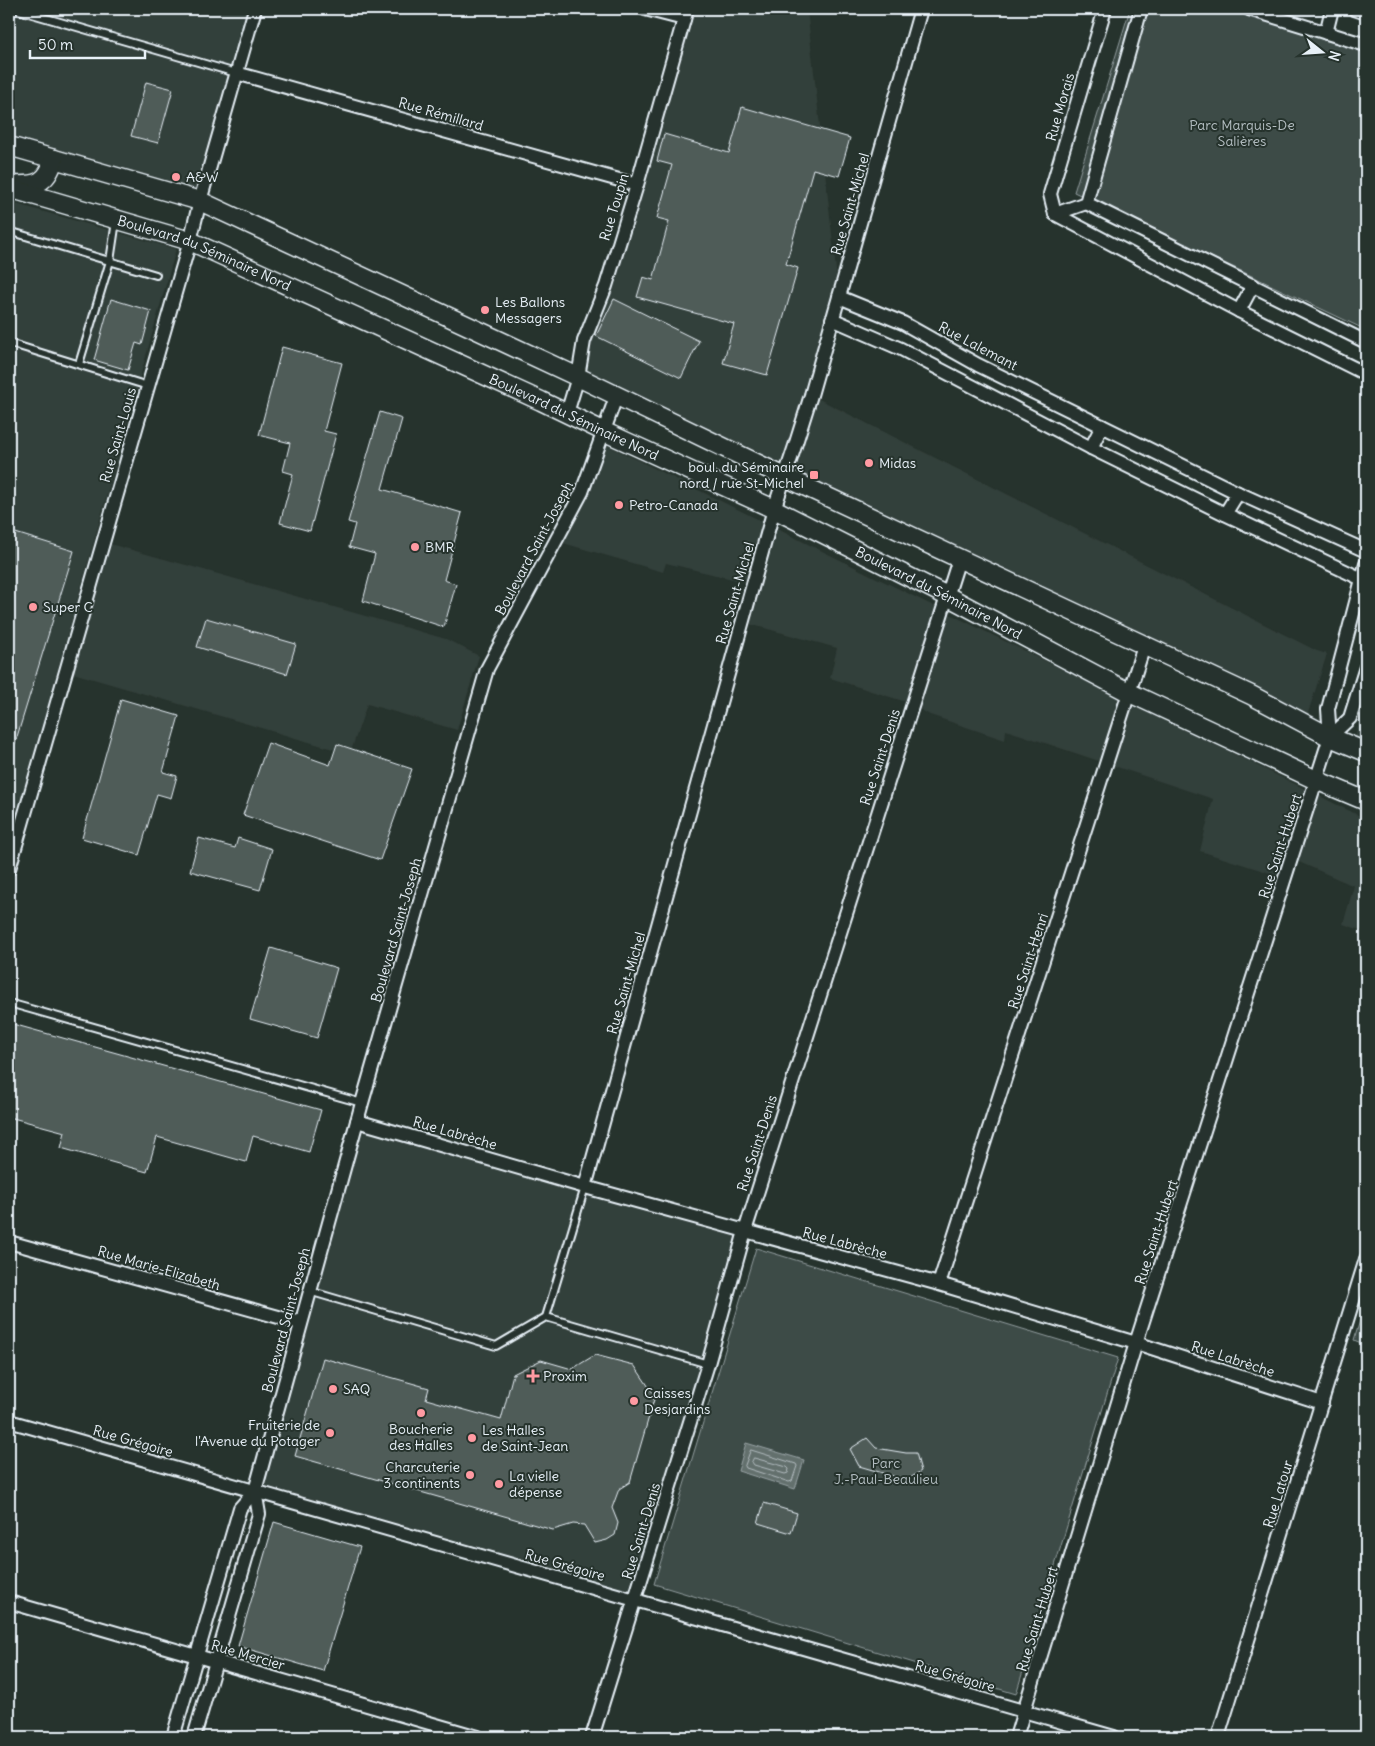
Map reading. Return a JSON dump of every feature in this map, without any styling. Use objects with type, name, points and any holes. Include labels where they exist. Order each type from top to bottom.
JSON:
[{"type":"main road","points":[[9,146],[200,201],[578,377],[616,397],[959,560],[1251,695],[1330,737],[1366,752]]},
{"type":"main road","points":[[9,185],[29,186],[44,180],[51,169],[54,159]]},
{"type":"main road","name":"Boulevard du Séminaire Nord","points":[[9,188],[190,241],[774,509],[947,596],[1130,693],[1316,780],[1366,801]]},
{"type":"street","name":"Rue Saint-Louis","points":[[9,869],[255,9]]},
{"type":"street","points":[[645,9],[686,14]]},
{"type":"street","name":"Rue Saint-Michel","points":[[585,1187],[774,509],[796,446],[921,9]]},
{"type":"street","name":"Rue Morais","points":[[1054,214],[1050,194],[1105,9]]},
{"type":"street","points":[[1086,202],[1141,9]]},
{"type":"street","points":[[1249,9],[1366,45]]},
{"type":"street","points":[[1326,32],[1332,9]]},
{"type":"street","points":[[1354,9],[1366,12]]},
{"type":"street","name":"Rue Toupin","points":[[567,413],[578,377],[584,341],[606,286],[686,14]]},
{"type":"street","name":"Rue Rémillard","points":[[236,73],[637,185]]},
{"type":"street","points":[[1054,214],[1086,202],[1366,342]]},
{"type":"street","points":[[1054,214],[1366,374]]},
{"type":"street","points":[[1240,311],[1254,285]]},
{"type":"street","name":"Rue Lalemant","points":[[839,296],[902,323],[978,365],[1238,493],[1366,551]]},
{"type":"street","points":[[832,319],[901,349],[1091,448],[1364,580]]},
{"type":"street","name":"Boulevard Saint-Joseph","points":[[194,1737],[259,1514],[255,1491],[300,1324],[486,668],[582,492],[616,397]]},
{"type":"street","points":[[1091,448],[1102,426]]},
{"type":"street","points":[[1225,514],[1238,493]]},
{"type":"street","name":"Rue Saint-Denis","points":[[592,1737],[708,1364],[745,1231],[959,560]]},
{"type":"street","name":"Rue Saint-Hubert","points":[[1016,1737],[1136,1343],[1330,737],[1328,709],[1364,580],[1366,564]]},
{"type":"street","name":"Rue Saint-Henri","points":[[939,1284],[1144,646]]},
{"type":"street","name":"Rue Saint-Hubert","points":[[1330,737],[1350,718],[1366,667]]},
{"type":"street","name":"Rue Labrèche","points":[[357,1121],[585,1187],[939,1284],[1136,1343],[1322,1403]]},
{"type":"street","name":"Rue Marie-Elizabeth","points":[[9,1242],[300,1324]]},
{"type":"street","name":"Rue Latour","points":[[1218,1737],[1366,1260]]},
{"type":"street","name":"Rue Grégoire","points":[[9,1421],[1114,1737]]},
{"type":"street","name":"Boulevard Saint-Joseph","points":[[173,1737],[240,1508],[255,1491]]},
{"type":"street","name":"Rue Mercier","points":[[9,1602],[478,1737]]},
{"type":"lane","points":[[9,16],[11,9]]},
{"type":"lane","points":[[15,9],[236,73]]},
{"type":"lane","points":[[78,364],[110,261],[116,220]]},
{"type":"lane","points":[[9,231],[156,275]]},
{"type":"lane","points":[[9,343],[148,386]]},
{"type":"lane","points":[[9,1003],[362,1103]]},
{"type":"lane","points":[[310,1291],[496,1346],[546,1317],[585,1187]]},
{"type":"lane","points":[[546,1317],[708,1364]]},
{"type":"shaded area","points":[[9,9],[255,9],[200,201],[9,146]]},
{"type":"shaded area","points":[[687,9],[807,9],[839,297],[811,395],[1317,651],[1327,654],[1308,713],[1251,695],[578,377]]},
{"type":"shaded area","points":[[9,202],[176,249],[9,844]]},
{"type":"shaded area","points":[[607,445],[1366,819],[1366,932],[1343,924],[1354,886],[1292,859],[1286,878],[1200,851],[1213,799],[1006,730],[1005,740],[930,715],[909,703],[830,678],[837,648],[742,622],[753,584],[666,563],[663,572],[563,543]]},
{"type":"shaded area","points":[[103,542],[446,639],[479,656],[457,730],[367,704],[350,754],[66,671]]},
{"type":"shaded area","points":[[1366,699],[1366,745],[1354,740]]},
{"type":"shaded area","points":[[357,1121],[745,1231],[635,1600],[255,1491]]},
{"type":"green space","name":"Parc Marquis-De Salières","points":[[1130,9],[1267,9],[1366,39],[1366,330],[1074,192]]},
{"type":"green space","name":"Parc J.-Paul-Beaulieu","points":[[756,1248],[1118,1358],[1016,1694],[654,1584]]},
{"type":"green space","points":[[1366,1301],[1366,1345],[1354,1340]]},
{"type":"water","points":[[746,1443],[804,1460],[795,1489],[738,1471]]},
{"type":"building","points":[[146,82],[173,89],[158,143],[131,136]]},
{"type":"building","points":[[742,107],[850,138],[839,176],[813,169],[786,264],[798,268],[767,375],[723,363],[734,324],[637,297],[643,277],[653,280],[669,221],[657,218],[672,165],[657,161],[664,134],[729,153]]},
{"type":"building","points":[[111,299],[151,311],[142,345],[136,343],[128,370],[94,360]]},
{"type":"building","points":[[614,299],[699,341],[681,378],[596,336]]},
{"type":"building","points":[[282,347],[342,363],[324,431],[336,434],[310,531],[280,523],[293,474],[283,471],[290,443],[259,435]]},
{"type":"building","name":"BMR","points":[[380,412],[402,419],[382,489],[462,513],[444,580],[456,584],[444,627],[363,601],[375,554],[349,547],[355,524],[348,522]]},
{"type":"building","name":"Super C","points":[[9,531],[74,551],[12,753],[9,753]]},
{"type":"building","points":[[206,618],[296,644],[287,674],[197,647]]},
{"type":"building","points":[[121,699],[179,716],[163,772],[177,776],[171,798],[157,794],[139,855],[82,838]]},
{"type":"building","points":[[268,743],[330,765],[337,744],[412,769],[380,860],[243,815]]},
{"type":"building","points":[[199,838],[235,848],[238,838],[272,849],[260,890],[190,871]]},
{"type":"building","points":[[271,948],[337,968],[317,1038],[250,1019]]},
{"type":"building","points":[[9,1023],[321,1110],[309,1152],[253,1136],[246,1162],[157,1137],[147,1172],[61,1148],[65,1132],[9,1117]]},
{"type":"building","name":"Les Halles de Saint-Jean","points":[[595,1355],[634,1365],[655,1396],[630,1482],[619,1489],[612,1508],[618,1523],[615,1535],[607,1540],[595,1543],[584,1525],[573,1524],[553,1530],[295,1456],[323,1358],[429,1388],[426,1399],[501,1420],[513,1374],[541,1360],[572,1369]]},
{"type":"building","points":[[867,1438],[876,1448],[916,1453],[921,1471],[907,1480],[859,1466],[850,1449]]},
{"type":"building","points":[[764,1503],[797,1513],[791,1533],[758,1523]]},
{"type":"building","points":[[274,1522],[360,1547],[323,1671],[238,1646]]},
{"type":"place","name":"A&W","points":[[176,177]]},
{"type":"place","name":"Les Ballons Messagers","points":[[485,310]]},
{"type":"place","name":"Midas","points":[[869,463]]},
{"type":"place","name":"boul. du Séminaire nord / rue St-Michel","points":[[814,475]]},
{"type":"place","name":"Petro-Canada","points":[[619,505]]},
{"type":"place","name":"BMR","points":[[415,547]]},
{"type":"place","name":"Super C","points":[[33,607]]},
{"type":"place","name":"Proxim","points":[[533,1376]]},
{"type":"place","name":"SAQ","points":[[333,1389]]},
{"type":"place","name":"Caisses Desjardins","points":[[634,1401]]},
{"type":"place","name":"Boucherie des Halles","points":[[421,1413]]},
{"type":"place","name":"Fruiterie de l'Avenue du Potager","points":[[330,1433]]},
{"type":"place","name":"Les Halles de Saint-Jean","points":[[472,1438]]},
{"type":"place","name":"Charcuterie 3 continents","points":[[470,1475]]},
{"type":"place","name":"La vielle dépense","points":[[499,1484]]}]
